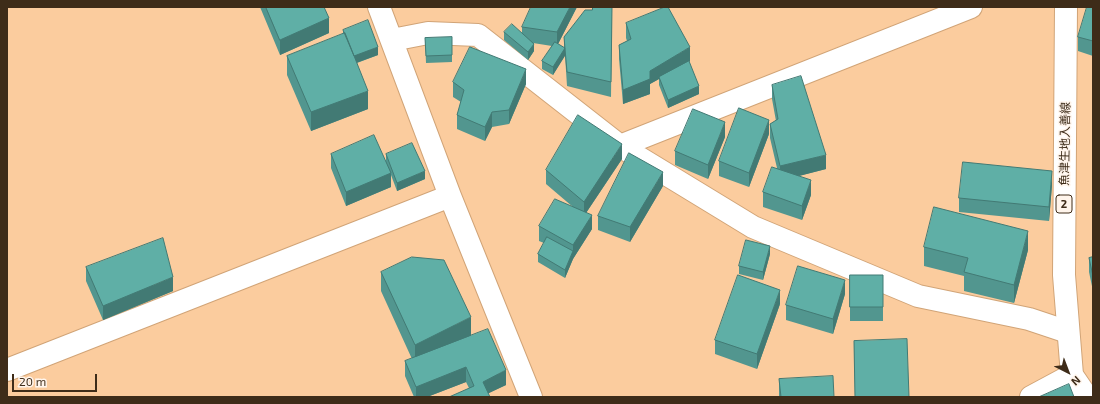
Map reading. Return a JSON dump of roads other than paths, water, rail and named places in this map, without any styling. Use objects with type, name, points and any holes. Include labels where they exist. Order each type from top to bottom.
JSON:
[{"type":"street","points":[[379,7],[450,196],[531,397]]},
{"type":"street","points":[[620,146],[971,7]]},
{"type":"street","name":"魚津生地入善線","points":[[1066,7],[1064,275],[1072,375],[1087,397]]},
{"type":"street","points":[[392,40],[428,33],[478,35],[620,146],[753,227],[918,296],[1029,319],[1068,332]]},
{"type":"street","points":[[7,370],[450,196]]},
{"type":"street","points":[[1031,397],[1072,375]]}]
